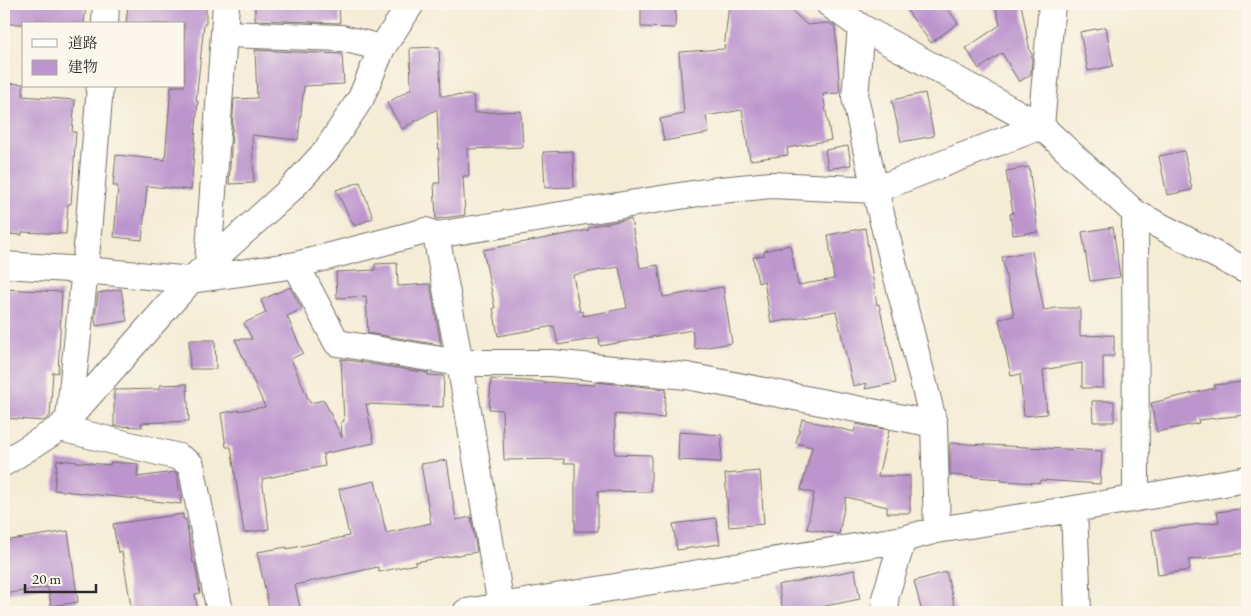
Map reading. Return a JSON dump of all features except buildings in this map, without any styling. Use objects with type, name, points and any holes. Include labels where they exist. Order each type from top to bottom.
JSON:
[{"type":"street","points":[[105,22],[106,4]]},
{"type":"street","points":[[200,272],[226,4]]},
{"type":"street","points":[[4,464],[65,423],[200,272],[291,189],[326,151],[361,98],[382,48],[411,4]]},
{"type":"street","points":[[829,4],[861,27],[1042,126],[1136,213],[1247,271]]},
{"type":"street","points":[[1042,126],[1052,4]]},
{"type":"street","points":[[861,27],[855,97],[875,190],[934,424],[937,530]]},
{"type":"street","points":[[224,34],[342,38],[382,48]]},
{"type":"street","points":[[65,423],[86,270],[100,88]]},
{"type":"street","points":[[4,265],[86,270],[200,272],[296,265],[426,231],[436,235],[711,191],[772,185],[875,190],[1042,126]]},
{"type":"street","points":[[1136,213],[1136,498]]},
{"type":"street","points":[[436,235],[460,363],[501,609]]},
{"type":"street","points":[[296,265],[337,343],[460,363],[552,364],[687,376],[934,424]]},
{"type":"street","points":[[65,423],[179,458],[191,465],[220,612]]},
{"type":"street","points":[[466,612],[501,609],[903,539],[937,530],[1074,509],[1247,479]]},
{"type":"street","points":[[1074,509],[1078,612]]},
{"type":"street","points":[[886,612],[885,598],[903,539]]}]
